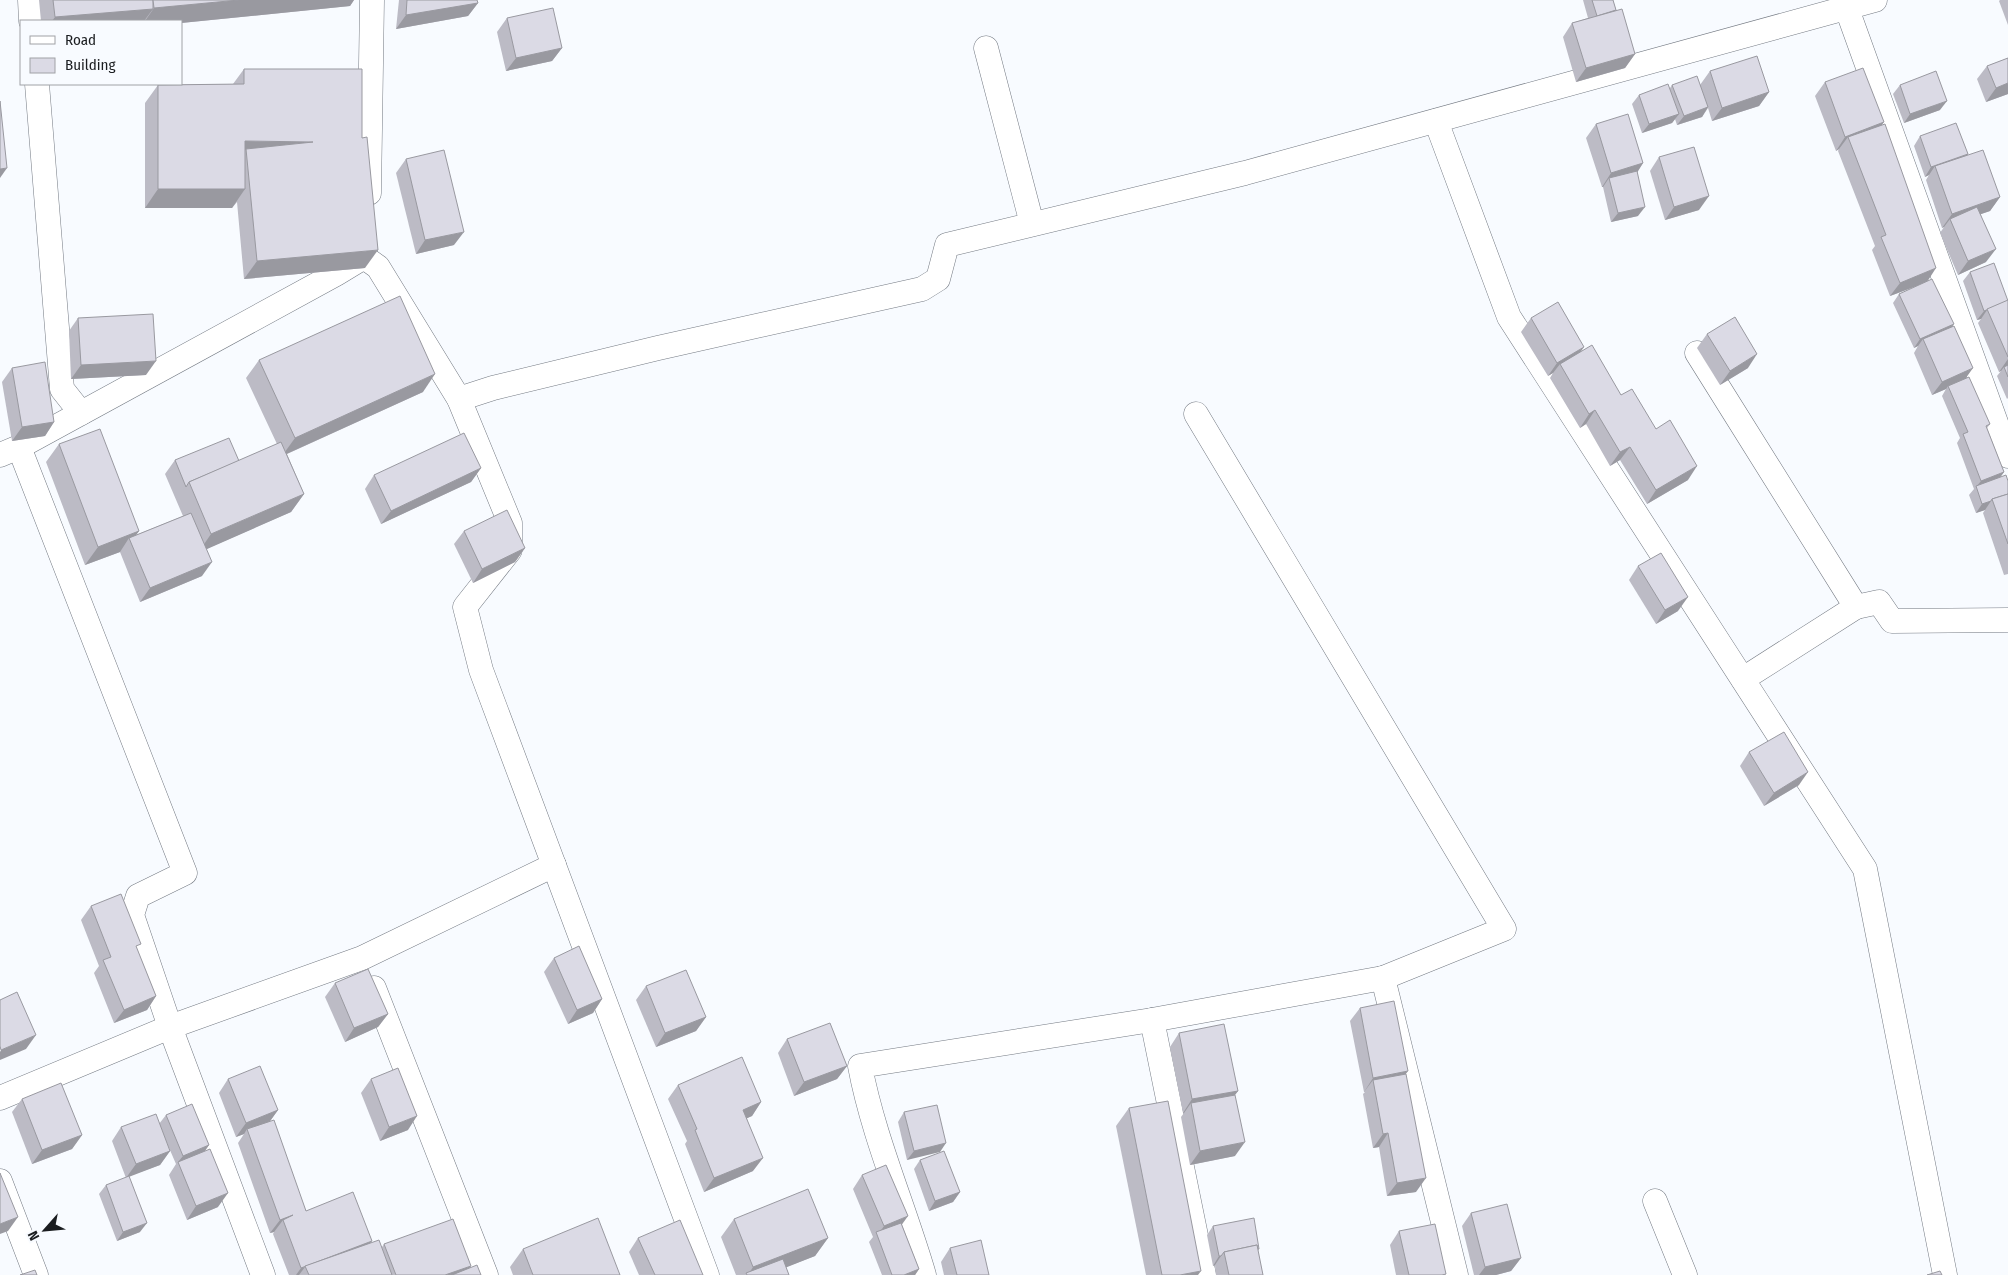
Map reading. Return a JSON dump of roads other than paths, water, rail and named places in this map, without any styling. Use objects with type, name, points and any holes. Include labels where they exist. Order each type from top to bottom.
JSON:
[{"type":"street","points":[[30,0],[31,20]]},
{"type":"street","points":[[364,257],[367,222],[372,0]]},
{"type":"street","points":[[459,399],[492,388],[658,348],[922,289],[938,280],[947,245],[1245,173],[1848,9],[1874,0]]},
{"type":"street","points":[[1848,9],[2008,456]]},
{"type":"street","points":[[986,48],[1032,224]]},
{"type":"street","points":[[37,85],[62,389],[81,413]]},
{"type":"street","points":[[1436,121],[1509,317],[1865,869],[1945,1275]]},
{"type":"street","points":[[263,1275],[170,1028],[132,915],[138,896],[185,873],[10,451],[364,257]]},
{"type":"street","points":[[364,257],[378,267],[459,399],[510,523],[510,550],[465,607],[481,670],[707,1275]]},
{"type":"street","points":[[1696,353],[1856,607]]},
{"type":"street","points":[[924,1275],[906,1215],[866,1099],[860,1066],[1152,1020],[1383,978],[1504,928],[1196,414]]},
{"type":"street","points":[[1743,680],[1856,607],[1879,602],[1892,621],[2008,620]]},
{"type":"street","points":[[0,1098],[170,1028],[362,958],[554,864]]},
{"type":"street","points":[[362,958],[486,1275]]},
{"type":"street","points":[[1383,978],[1456,1275]]},
{"type":"street","points":[[1152,1020],[1204,1275]]},
{"type":"street","points":[[0,1181],[36,1275]]},
{"type":"street","points":[[1655,1201],[1685,1275]]}]
